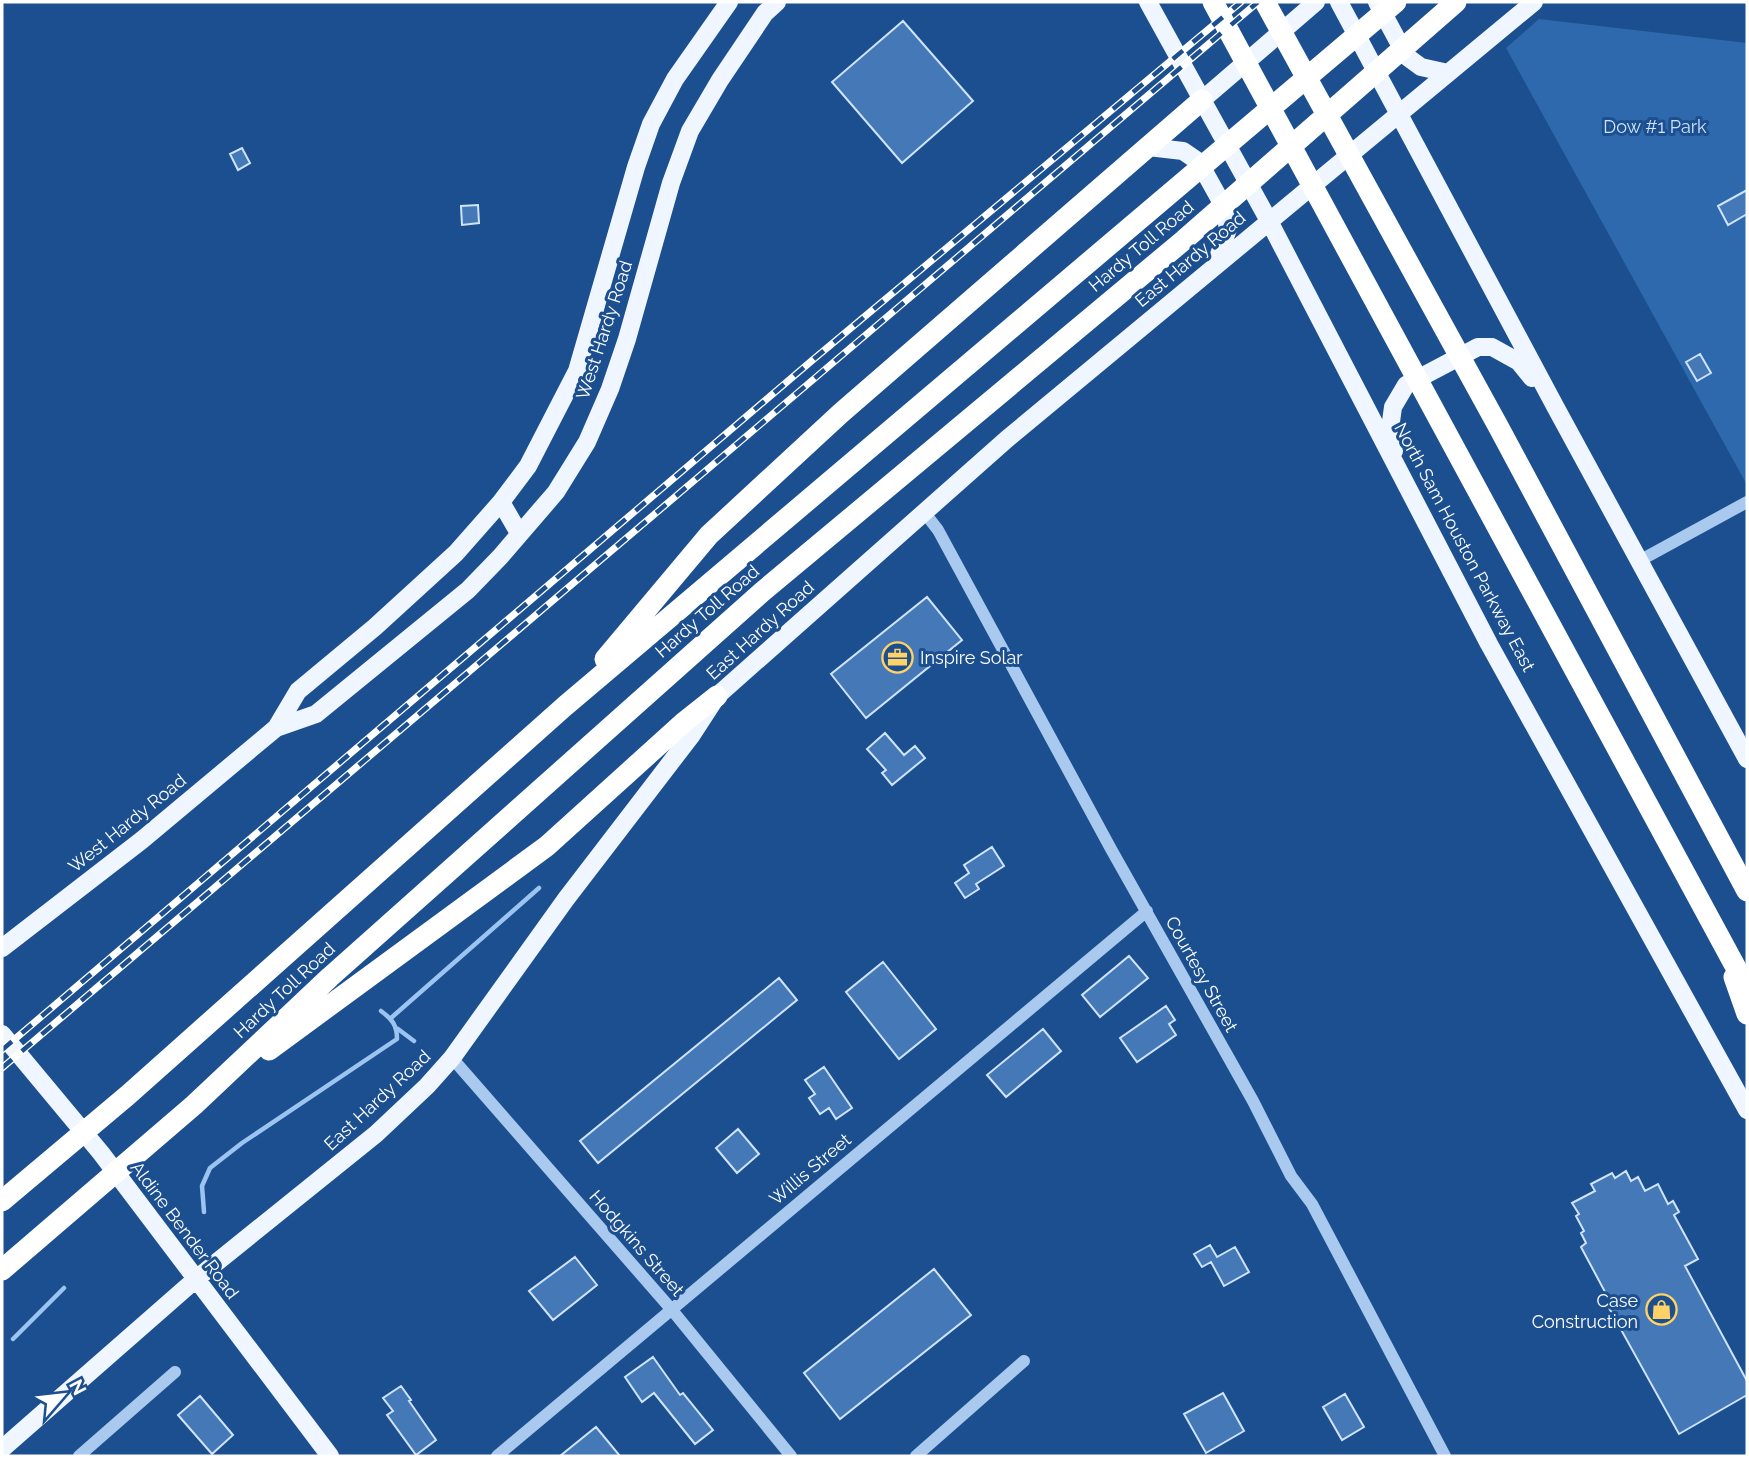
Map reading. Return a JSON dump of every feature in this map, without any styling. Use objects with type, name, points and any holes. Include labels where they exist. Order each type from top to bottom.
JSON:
[{"type":"highway","name":"North Sam Houston Parkway East","points":[[1213,2],[1747,988]]},
{"type":"highway","points":[[1265,2],[1497,425],[1747,891]]},
{"type":"highway","name":"Hardy Toll Road","points":[[2,1201],[128,1095],[565,706],[1396,2]]},
{"type":"highway","name":"Hardy Toll Road","points":[[2,1270],[194,1105],[330,977],[762,592],[1184,240],[1456,2]]},
{"type":"highway","points":[[565,706],[709,534],[842,413],[1202,100]]},
{"type":"highway","points":[[194,1105],[547,846],[683,723],[717,696]]},
{"type":"highway","points":[[1721,939],[1747,1014]]},
{"type":"main road","name":"West Hardy Road","points":[[2,948],[142,839],[276,728],[298,691],[375,627],[446,562],[477,532],[501,502],[528,466],[577,371],[651,124],[675,79],[729,2]]},
{"type":"main road","name":"North Sam Houston Parkway East","points":[[1148,2],[1269,221],[1489,644],[1747,1110]]},
{"type":"main road","points":[[1202,100],[1316,2]]},
{"type":"main road","points":[[1339,2],[1747,759]]},
{"type":"main road","points":[[1377,2],[1406,56],[1422,67],[1448,73]]},
{"type":"main road","name":"East Hardy Road","points":[[2,1449],[197,1279],[376,1134],[427,1086],[452,1058],[566,899],[691,736],[717,696],[1007,439],[1534,2]]},
{"type":"main road","name":"West Hardy Road","points":[[276,728],[316,714],[468,590],[556,492],[587,442],[610,389],[671,184],[690,131],[766,6]]},
{"type":"main road","points":[[1149,147],[1183,151],[1199,162],[1224,207],[1228,229],[1215,266]]},
{"type":"main road","points":[[1397,467],[1390,429],[1393,407],[1406,385],[1478,346],[1492,347],[1519,362],[1556,408]]},
{"type":"main road","points":[[501,502],[519,533]]},
{"type":"main road","name":"Aldine Bender Road","points":[[2,1034],[101,1153],[330,1456]]},
{"type":"street","points":[[1639,561],[1747,502]]},
{"type":"street","name":"Courtesy Street","points":[[924,512],[938,530],[1007,660],[1269,1130],[1291,1176],[1312,1204],[1445,1456]]},
{"type":"street","name":"Willis Street","points":[[497,1456],[1147,911]]},
{"type":"street","name":"Hodgkins Street","points":[[452,1058],[672,1310],[791,1456]]},
{"type":"street","points":[[916,1456],[1024,1361]]},
{"type":"street","points":[[79,1456],[175,1372]]},
{"type":"green space","name":"Dow #1 Park","points":[[1539,19],[1747,43],[1747,485],[1506,48]]},
{"type":"building","points":[[903,21],[973,101],[902,163],[832,82]]},
{"type":"building","points":[[242,148],[250,163],[238,170],[230,154]]},
{"type":"building","points":[[1747,190],[1747,214],[1728,225],[1718,206]]},
{"type":"building","points":[[478,205],[479,223],[462,225],[461,206]]},
{"type":"building","points":[[1700,354],[1711,373],[1697,381],[1686,362]]},
{"type":"building","name":"Inspire Solar","points":[[927,597],[962,640],[866,718],[831,674]]},
{"type":"building","points":[[885,733],[904,755],[915,746],[925,758],[892,785],[882,773],[886,770],[867,749]]},
{"type":"building","points":[[992,847],[1004,866],[976,884],[979,889],[965,898],[955,883],[969,873],[964,865]]},
{"type":"building","points":[[1129,956],[1148,978],[1100,1017],[1082,995]]},
{"type":"building","points":[[883,962],[936,1029],[899,1059],[846,992]]},
{"type":"building","points":[[779,978],[797,1000],[598,1163],[580,1141]]},
{"type":"building","points":[[1166,1006],[1175,1020],[1169,1024],[1176,1035],[1137,1062],[1120,1038]]},
{"type":"building","points":[[1043,1029],[1061,1051],[1006,1097],[987,1075]]},
{"type":"building","points":[[824,1067],[852,1108],[836,1119],[829,1108],[820,1114],[809,1098],[815,1094],[805,1080]]},
{"type":"building","points":[[738,1129],[759,1154],[737,1173],[716,1148]]},
{"type":"building","points":[[1626,1171],[1631,1181],[1638,1177],[1645,1191],[1658,1184],[1668,1204],[1673,1201],[1679,1212],[1674,1215],[1698,1259],[1685,1266],[1747,1381],[1747,1395],[1679,1434],[1609,1308],[1612,1305],[1581,1247],[1586,1243],[1581,1233],[1584,1231],[1576,1216],[1579,1214],[1572,1203],[1595,1191],[1591,1184],[1612,1173],[1615,1178]]},
{"type":"building","points":[[1210,1245],[1217,1257],[1235,1247],[1249,1272],[1224,1286],[1211,1262],[1202,1267],[1194,1254]]},
{"type":"building","points":[[575,1257],[597,1285],[553,1320],[529,1291]]},
{"type":"building","points":[[934,1269],[971,1315],[840,1419],[804,1373]]},
{"type":"building","points":[[653,1357],[680,1395],[683,1393],[713,1430],[695,1444],[654,1393],[642,1402],[625,1377]]},
{"type":"building","points":[[401,1386],[436,1440],[416,1455],[387,1415],[393,1411],[383,1398]]},
{"type":"building","points":[[1223,1393],[1244,1431],[1206,1453],[1184,1414]]},
{"type":"building","points":[[1345,1394],[1364,1427],[1342,1440],[1323,1407]]},
{"type":"building","points":[[200,1396],[233,1435],[212,1454],[178,1415]]},
{"type":"building","points":[[596,1427],[620,1456],[560,1456]]},
{"type":"waterway","points":[[391,1018],[539,888]]},
{"type":"waterway","points":[[204,1212],[202,1186],[210,1168],[242,1143],[397,1039],[393,1023],[381,1011]]},
{"type":"waterway","points":[[398,1029],[414,1041]]},
{"type":"waterway","points":[[13,1339],[64,1288]]},
{"type":"railway","points":[[2,1050],[815,358],[1241,2]]},
{"type":"railway","points":[[2,1068],[1258,2]]},
{"type":"place","name":"Inspire Solar","points":[[897,657]]},
{"type":"place","name":"Case Construction","points":[[1661,1310]]}]
